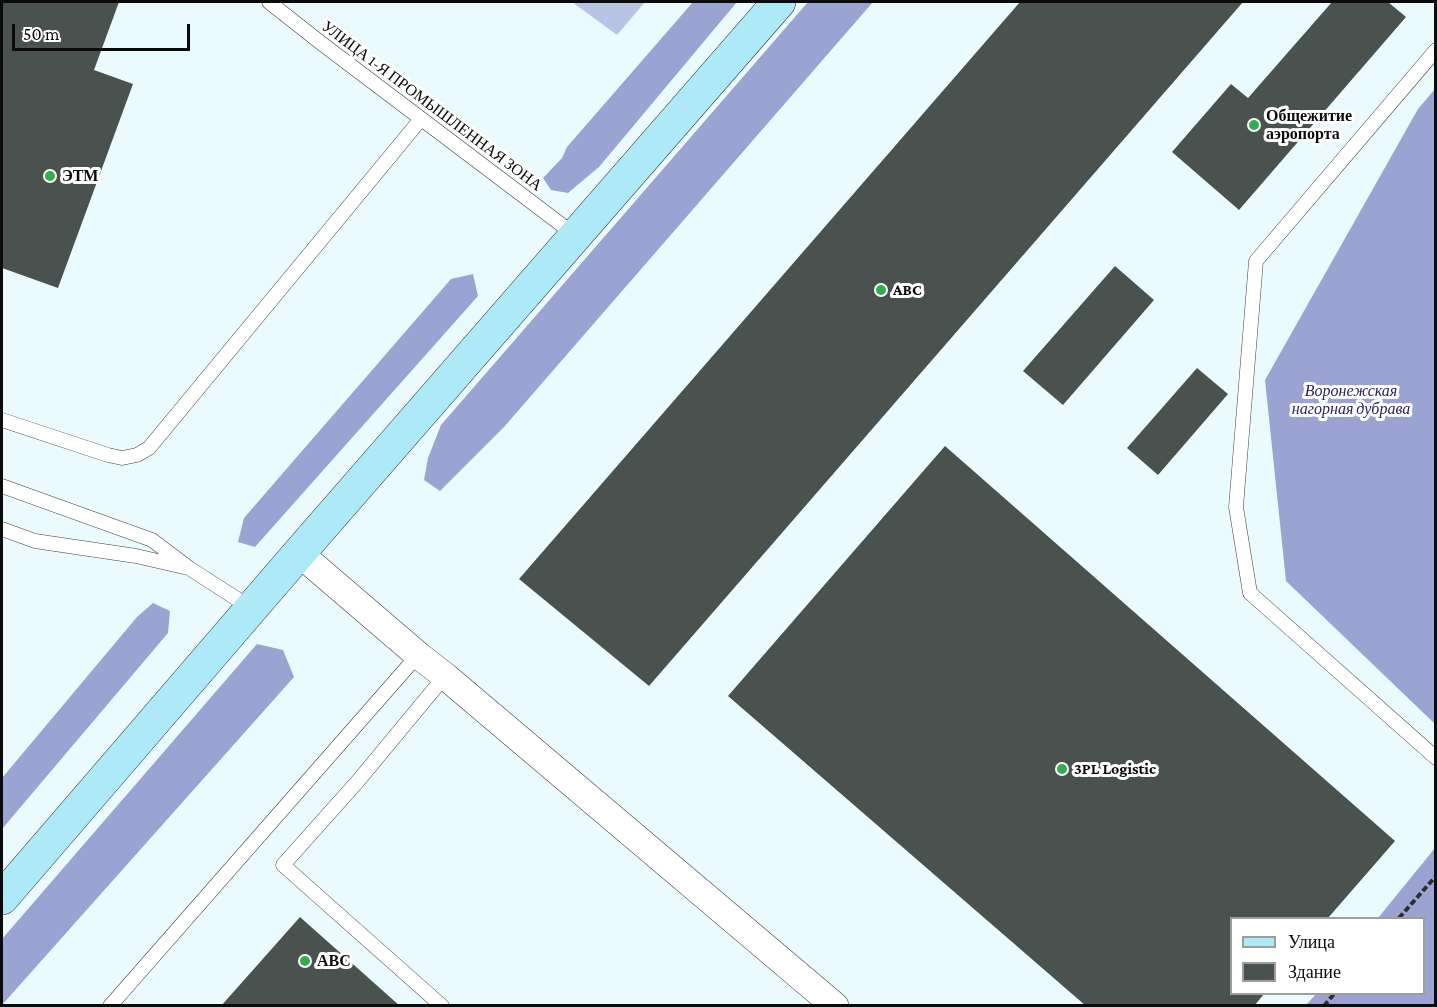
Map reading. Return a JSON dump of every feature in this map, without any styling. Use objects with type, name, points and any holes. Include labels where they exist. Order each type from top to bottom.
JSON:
[{"type":"main road","points":[[2,898],[298,553],[779,2]]},
{"type":"street","points":[[298,553],[835,1005]]},
{"type":"lane","name":"УЛИЦА 1-Я ПРОМЫШЛЕННАЯ ЗОНА","points":[[269,2],[575,235]]},
{"type":"lane","points":[[1436,50],[1256,261],[1236,507],[1250,593],[1436,758]]},
{"type":"lane","points":[[2,420],[122,458],[136,455],[149,448],[421,119]]},
{"type":"lane","points":[[2,486],[152,540],[189,568],[251,608]]},
{"type":"lane","points":[[2,529],[36,541],[135,556],[189,568]]},
{"type":"lane","points":[[110,1005],[418,655]]},
{"type":"lane","points":[[442,1005],[283,865],[358,781],[445,676]]},
{"type":"path","points":[[1400,917],[1436,876]]},
{"type":"shaded area","points":[[572,2],[645,2],[617,35]]},
{"type":"green space","points":[[693,2],[737,2],[599,167],[568,193],[551,190],[543,178],[562,158],[567,147]]},
{"type":"green space","points":[[808,2],[873,2],[504,427],[440,491],[424,480],[428,458],[441,425]]},
{"type":"green space","name":"Воронежская нагорная дубрава","points":[[1435,89],[1435,724],[1286,581],[1265,380],[1418,109]]},
{"type":"green space","points":[[473,274],[478,296],[255,547],[238,542],[244,518],[451,279]]},
{"type":"green space","points":[[153,603],[170,611],[168,633],[2,829],[2,778],[137,617]]},
{"type":"green space","points":[[257,644],[283,650],[294,677],[2,1005],[2,939]]},
{"type":"green space","points":[[1435,848],[1435,1005],[1306,1005],[1315,995],[1425,995],[1425,917],[1379,917]]},
{"type":"building","name":"ЭТМ","points":[[2,2],[119,2],[94,70],[133,84],[58,288],[2,268]]},
{"type":"building","name":"ABC","points":[[1020,2],[1243,2],[649,686],[519,579]]},
{"type":"building","name":"Общежитие аэропорта","points":[[1332,2],[1388,2],[1406,17],[1239,210],[1172,152],[1231,84],[1248,98]]},
{"type":"building","points":[[1115,266],[1154,300],[1063,405],[1023,371]]},
{"type":"building","points":[[1197,368],[1228,394],[1158,475],[1127,448]]},
{"type":"building","name":"3PL Logistic","points":[[945,446],[1395,841],[1329,917],[1230,917],[1230,995],[1263,995],[1254,1006],[1086,1006],[728,696]]},
{"type":"building","name":"АВС","points":[[300,917],[400,1006],[221,1006]]},
{"type":"place","name":"Общежитие аэропорта","points":[[1254,125]]},
{"type":"place","name":"ЭТМ","points":[[50,176]]},
{"type":"place","name":"ABC","points":[[881,290]]},
{"type":"place","name":"3PL Logistic","points":[[1062,769]]},
{"type":"place","name":"АВС","points":[[305,961]]}]
